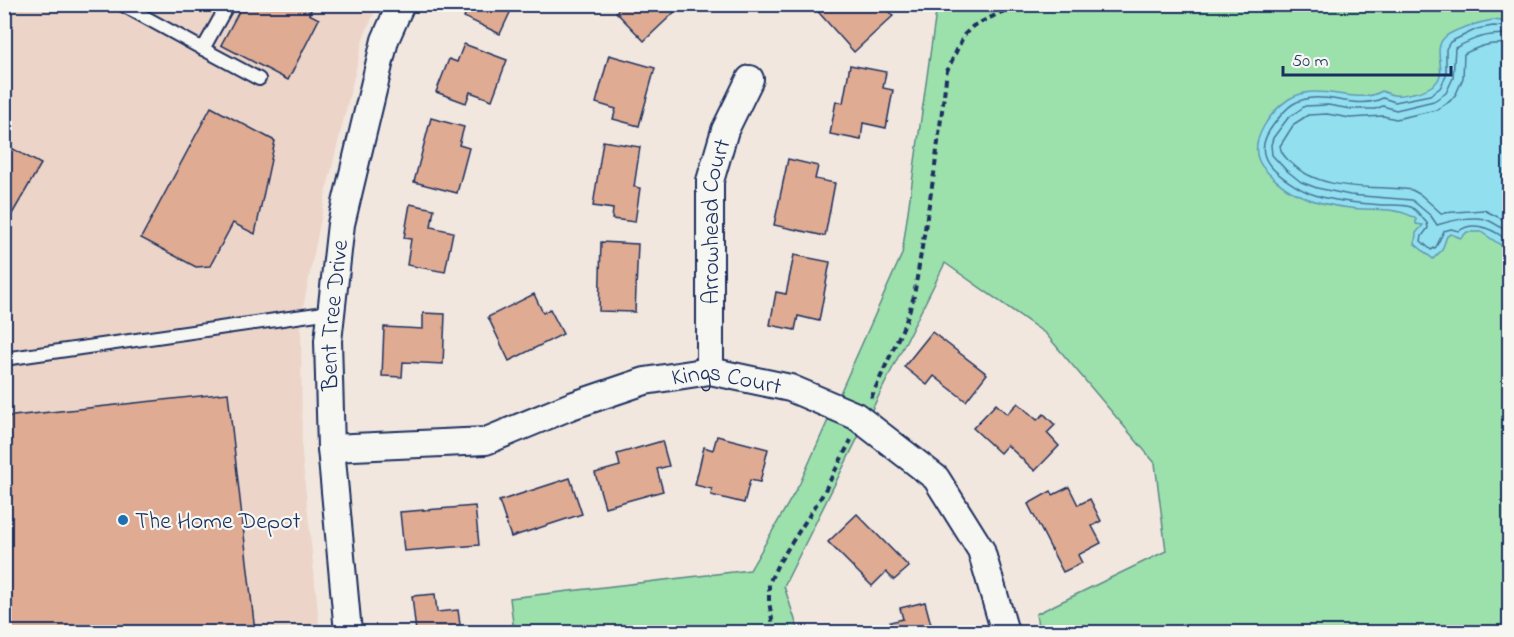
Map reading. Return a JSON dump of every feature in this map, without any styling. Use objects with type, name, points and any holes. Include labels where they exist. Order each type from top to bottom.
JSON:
[{"type":"street","name":"Bent Tree Drive","points":[[348,633],[331,448],[328,341],[341,224],[385,40],[401,4]]},
{"type":"street","name":"Arrowhead Court","points":[[710,371],[710,181],[725,130],[750,79]]},
{"type":"street","name":"Kings Court","points":[[331,448],[486,441],[571,406],[645,381],[710,371],[790,388],[861,420],[936,478],[981,550],[1005,633]]},
{"type":"lane","points":[[121,4],[259,79]]},
{"type":"lane","points":[[203,49],[228,4]]},
{"type":"lane","points":[[4,359],[332,312]]},
{"type":"path","points":[[774,633],[769,602],[769,583],[778,564],[823,494],[861,420],[906,321],[914,296],[934,174],[947,71],[964,34],[974,26],[1006,10],[1062,4]]},
{"type":"shaded area","points":[[4,5],[378,5],[364,36],[328,184],[301,318],[302,454],[320,632],[5,632]]},
{"type":"green space","points":[[937,5],[1509,5],[1509,632],[1039,632],[1036,614],[1166,551],[1155,463],[1046,334],[945,263],[784,586],[799,632],[514,632],[510,598],[750,570],[800,483],[902,254]]},
{"type":"water","points":[[1493,20],[1509,22],[1509,256],[1508,250],[1481,232],[1467,232],[1461,238],[1451,234],[1447,236],[1442,250],[1433,259],[1415,244],[1416,233],[1423,225],[1416,224],[1416,219],[1409,215],[1393,211],[1336,206],[1310,199],[1281,185],[1259,161],[1257,144],[1264,126],[1276,110],[1289,99],[1313,92],[1361,96],[1382,91],[1400,95],[1428,88],[1436,82],[1440,75],[1440,44],[1445,37],[1475,24]]},
{"type":"water","points":[[1509,256],[1509,287],[1505,265]]},
{"type":"building","points":[[243,4],[314,4],[309,14],[319,19],[288,80],[221,45]]},
{"type":"building","points":[[470,4],[514,4],[500,34],[464,17]]},
{"type":"building","points":[[624,4],[683,4],[644,41],[616,12]]},
{"type":"building","points":[[883,4],[893,16],[854,52],[812,5]]},
{"type":"building","points":[[464,44],[507,60],[492,100],[470,92],[466,103],[436,92],[449,59],[457,62]]},
{"type":"building","points":[[609,55],[655,68],[639,126],[613,119],[616,109],[596,103]]},
{"type":"building","points":[[850,65],[886,72],[883,88],[893,90],[886,128],[863,123],[861,140],[830,134],[836,101],[843,103]]},
{"type":"building","points":[[211,107],[275,141],[255,234],[233,223],[210,266],[196,267],[141,238]]},
{"type":"building","points":[[431,118],[464,127],[459,145],[469,148],[457,193],[414,182]]},
{"type":"building","points":[[603,141],[640,147],[634,187],[640,188],[635,222],[612,219],[613,209],[593,206]]},
{"type":"building","points":[[4,144],[41,164],[4,228]]},
{"type":"building","points":[[788,159],[818,166],[815,179],[835,183],[825,236],[774,225]]},
{"type":"building","points":[[410,204],[434,209],[431,227],[453,232],[445,272],[407,265],[411,239],[404,238]]},
{"type":"building","points":[[601,242],[638,244],[635,312],[599,311]]},
{"type":"building","points":[[794,255],[830,262],[819,321],[798,316],[795,330],[770,325],[776,292],[786,294]]},
{"type":"building","points":[[534,294],[543,313],[550,309],[563,334],[509,361],[488,317]]},
{"type":"building","points":[[423,313],[445,314],[443,364],[403,362],[402,377],[382,376],[384,327],[423,329]]},
{"type":"building","points":[[932,332],[987,374],[966,401],[934,376],[927,385],[904,367]]},
{"type":"building","name":"The Home Depot","points":[[228,393],[255,632],[6,632],[4,417]]},
{"type":"building","points":[[1018,403],[1037,420],[1044,414],[1055,425],[1047,433],[1059,446],[1035,471],[1007,445],[1000,453],[973,428],[996,404],[1007,414]]},
{"type":"building","points":[[717,436],[768,449],[760,482],[750,480],[744,503],[711,495],[712,489],[695,485],[704,447],[713,450]]},
{"type":"building","points":[[662,441],[669,466],[657,469],[663,491],[605,507],[595,473],[620,466],[617,454]]},
{"type":"building","points":[[570,478],[582,514],[511,537],[499,501]]},
{"type":"building","points":[[1069,487],[1078,505],[1090,499],[1101,521],[1092,526],[1101,543],[1078,555],[1082,563],[1063,572],[1028,504],[1051,491],[1053,495]]},
{"type":"building","points":[[475,506],[479,545],[404,551],[400,512]]},
{"type":"building","points":[[857,514],[909,567],[894,580],[886,572],[872,586],[828,542]]},
{"type":"building","points":[[435,594],[437,612],[458,610],[461,632],[416,632],[412,596]]},
{"type":"building","points":[[925,602],[933,632],[893,632],[890,622],[903,619],[900,608]]},
{"type":"place","name":"The Home Depot","points":[[123,520]]}]
